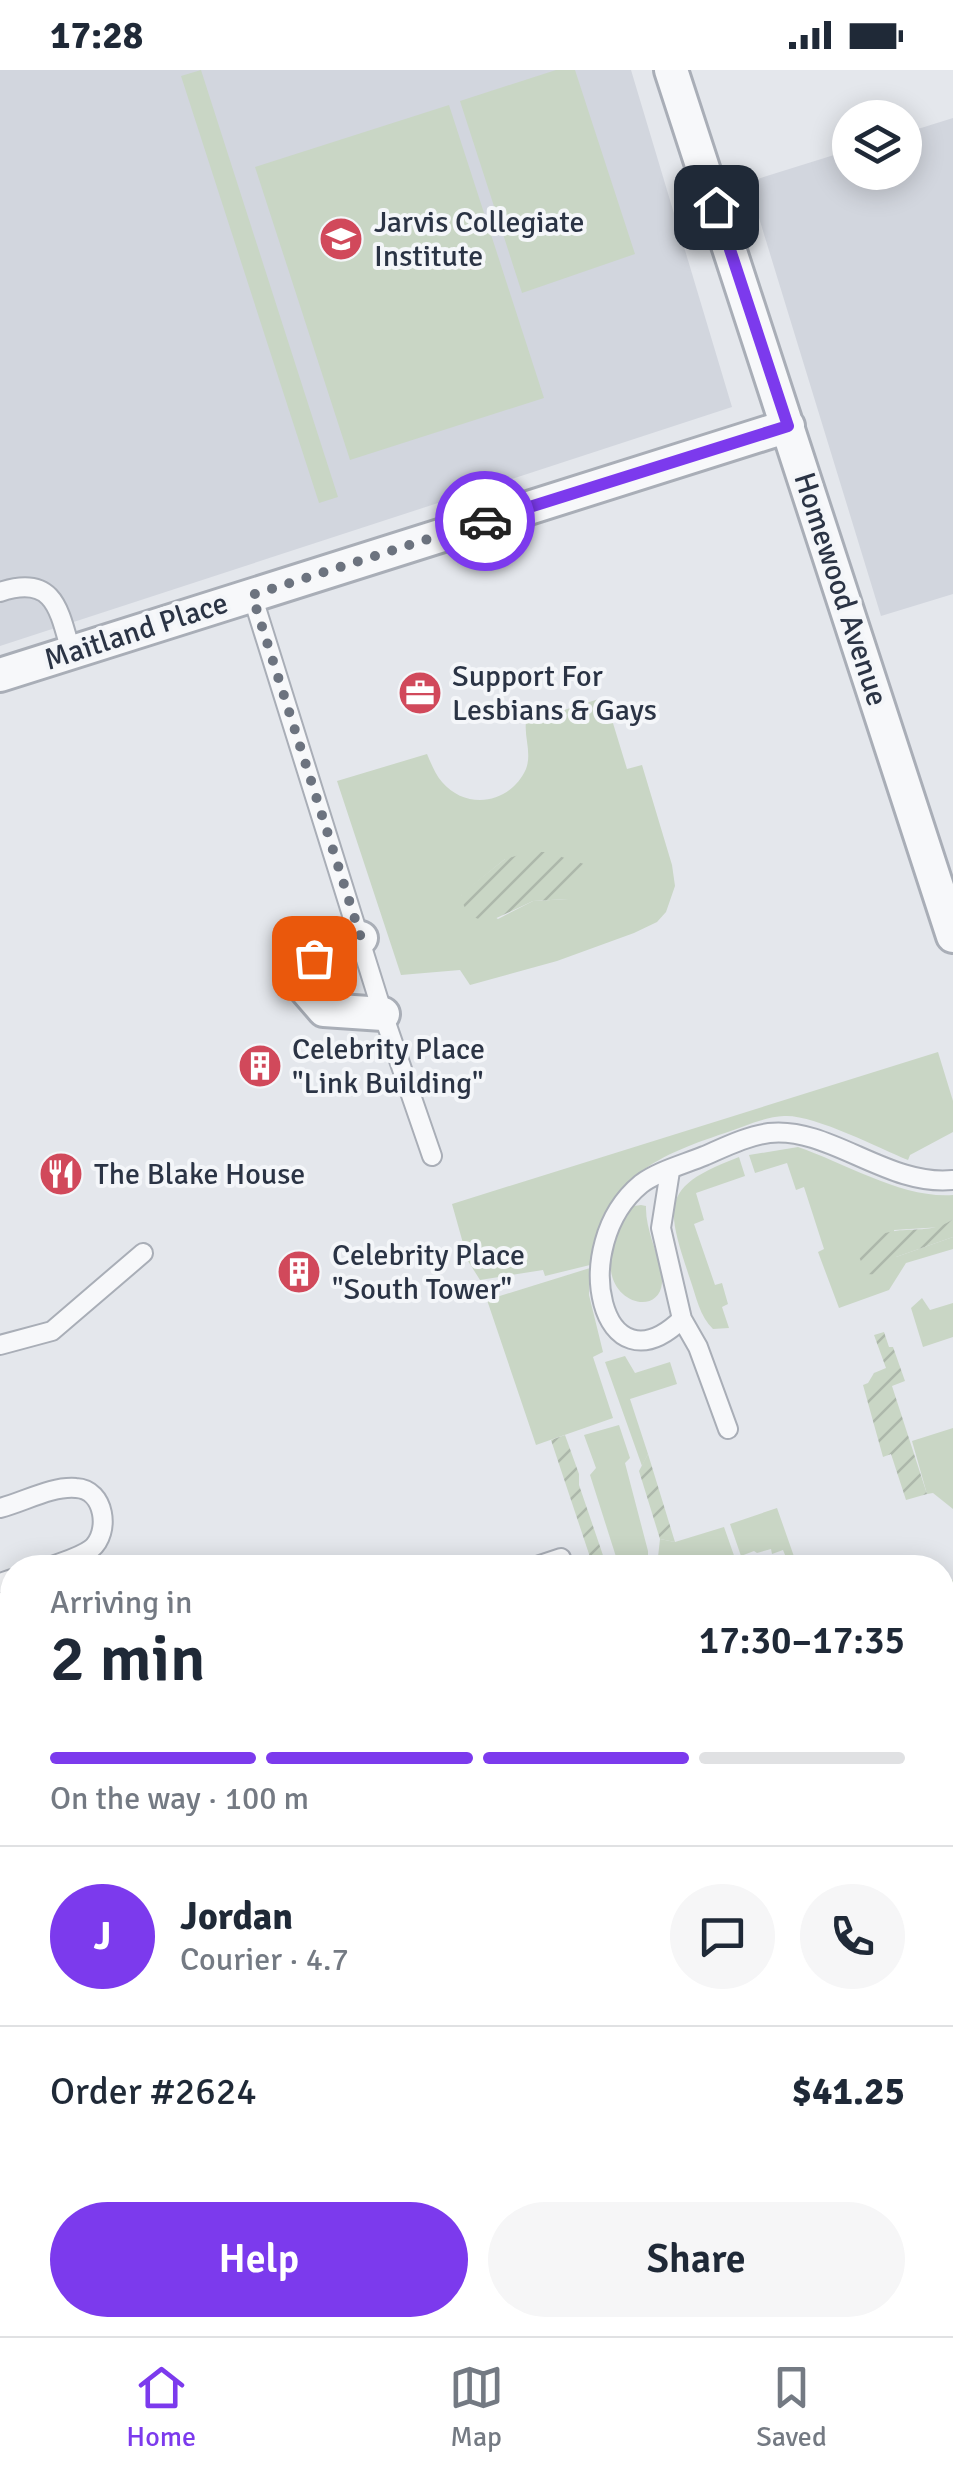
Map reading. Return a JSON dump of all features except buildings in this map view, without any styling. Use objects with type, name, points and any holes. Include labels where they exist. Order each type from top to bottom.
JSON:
[{"type":"street","name":"Homewood Avenue","points":[[671,70],[953,936]]},
{"type":"street","name":"Maitland Place","points":[[0,675],[788,426]]},
{"type":"street","points":[[361,938],[314,958],[305,988],[324,1010],[384,1014]]},
{"type":"lane","points":[[0,592],[16,587],[44,590],[53,599],[70,652]]},
{"type":"lane","points":[[252,595],[432,1156]]},
{"type":"lane","points":[[682,1318],[667,1333],[646,1340],[630,1339],[612,1326],[599,1279],[600,1254],[609,1225],[624,1201],[644,1182],[739,1141],[770,1133],[797,1134],[905,1176],[927,1181],[953,1180]]},
{"type":"lane","points":[[670,1170],[661,1228],[682,1318],[698,1347],[728,1429]]},
{"type":"lane","points":[[0,1346],[52,1331],[142,1253]]},
{"type":"lane","points":[[0,1508],[60,1488],[84,1488],[92,1493],[103,1519],[98,1541],[80,1555]]},
{"type":"shaded area","name":"Jarvis Collegiate Institute","points":[[0,70],[631,70],[732,407],[0,646]]},
{"type":"shaded area","points":[[953,118],[953,594],[881,616],[748,182],[832,156],[832,190],[922,190],[922,128]]},
{"type":"green space","points":[[201,70],[338,497],[319,503],[181,76]]},
{"type":"green space","points":[[556,70],[575,70],[635,254],[522,293],[460,101]]},
{"type":"green space","points":[[449,105],[544,398],[350,460],[255,167]]},
{"type":"green space","points":[[605,697],[627,769],[642,765],[672,865],[675,886],[666,912],[657,922],[634,933],[557,961],[470,985],[460,970],[401,975],[337,781],[427,754],[440,779],[452,791],[463,797],[487,800],[510,790],[526,769],[526,722]],"holes":[[[505,859],[568,899],[533,901],[498,919],[461,895]]]},
{"type":"green space","points":[[546,852],[584,864],[580,886],[568,899],[533,901],[490,921],[470,914],[461,894],[505,859]]},
{"type":"green space","points":[[938,1052],[953,1101],[953,1132],[910,1155],[908,1160],[812,1120],[769,1118],[674,1152],[635,1176],[607,1212],[590,1265],[545,1276],[543,1270],[480,1280],[468,1261],[452,1204]]},
{"type":"green space","points":[[798,1147],[894,1186],[953,1195],[953,1219],[942,1227],[894,1230],[896,1257],[953,1237],[953,1249],[906,1263],[889,1290],[839,1308],[818,1252],[824,1249],[804,1187],[796,1190],[787,1163],[755,1173],[749,1155]]},
{"type":"green space","points":[[739,1157],[745,1176],[696,1193],[704,1220],[694,1224],[715,1285],[722,1283],[728,1304],[722,1307],[729,1328],[713,1329],[699,1306],[682,1254],[674,1216],[676,1202],[694,1178]]},
{"type":"green space","points":[[634,1206],[646,1206],[662,1274],[657,1296],[647,1302],[634,1301],[622,1293],[613,1280],[610,1260],[616,1236]]},
{"type":"green space","points":[[953,1219],[953,1237],[896,1257],[894,1269],[881,1275],[867,1274],[859,1257],[879,1236],[928,1228]]},
{"type":"green space","points":[[590,1268],[589,1295],[603,1352],[593,1357],[613,1418],[536,1445],[487,1300]]},
{"type":"green space","points":[[922,1298],[930,1310],[953,1303],[953,1337],[923,1347],[911,1308]]},
{"type":"green space","points":[[884,1332],[905,1381],[892,1386],[927,1494],[906,1500],[891,1454],[883,1457],[863,1385],[874,1373],[886,1368],[874,1335]]},
{"type":"green space","points":[[625,1356],[635,1373],[670,1362],[677,1384],[630,1399],[648,1454],[642,1466],[605,1362]]},
{"type":"green space","points":[[619,1425],[630,1458],[625,1463],[648,1555],[615,1555],[590,1475],[596,1468],[584,1435]]},
{"type":"green space","points":[[953,1428],[953,1509],[933,1493],[927,1494],[912,1441]]},
{"type":"green space","points":[[565,1435],[603,1555],[589,1555],[551,1440]]},
{"type":"green space","points":[[648,1454],[675,1542],[660,1539],[639,1471]]},
{"type":"green space","points":[[777,1508],[793,1555],[785,1555],[783,1550],[772,1554],[771,1549],[741,1555],[730,1524]]},
{"type":"green space","points":[[724,1527],[734,1555],[658,1555],[660,1539],[675,1542]]},
{"type":"way so far","points":[[314,958],[361,938],[252,595],[485,521]]},
{"type":"place","name":"Jarvis Collegiate Institute","points":[[341,239]]},
{"type":"place","name":"Support For Lesbians & Gays","points":[[420,693]]},
{"type":"place","name":"Celebrity Place \"Link Building\"","points":[[260,1066]]},
{"type":"place","name":"The Blake House","points":[[61,1174]]},
{"type":"place","name":"Celebrity Place \"South Tower\"","points":[[299,1272]]},
{"type":"route","points":[[485,521],[788,426],[716,207]]}]
